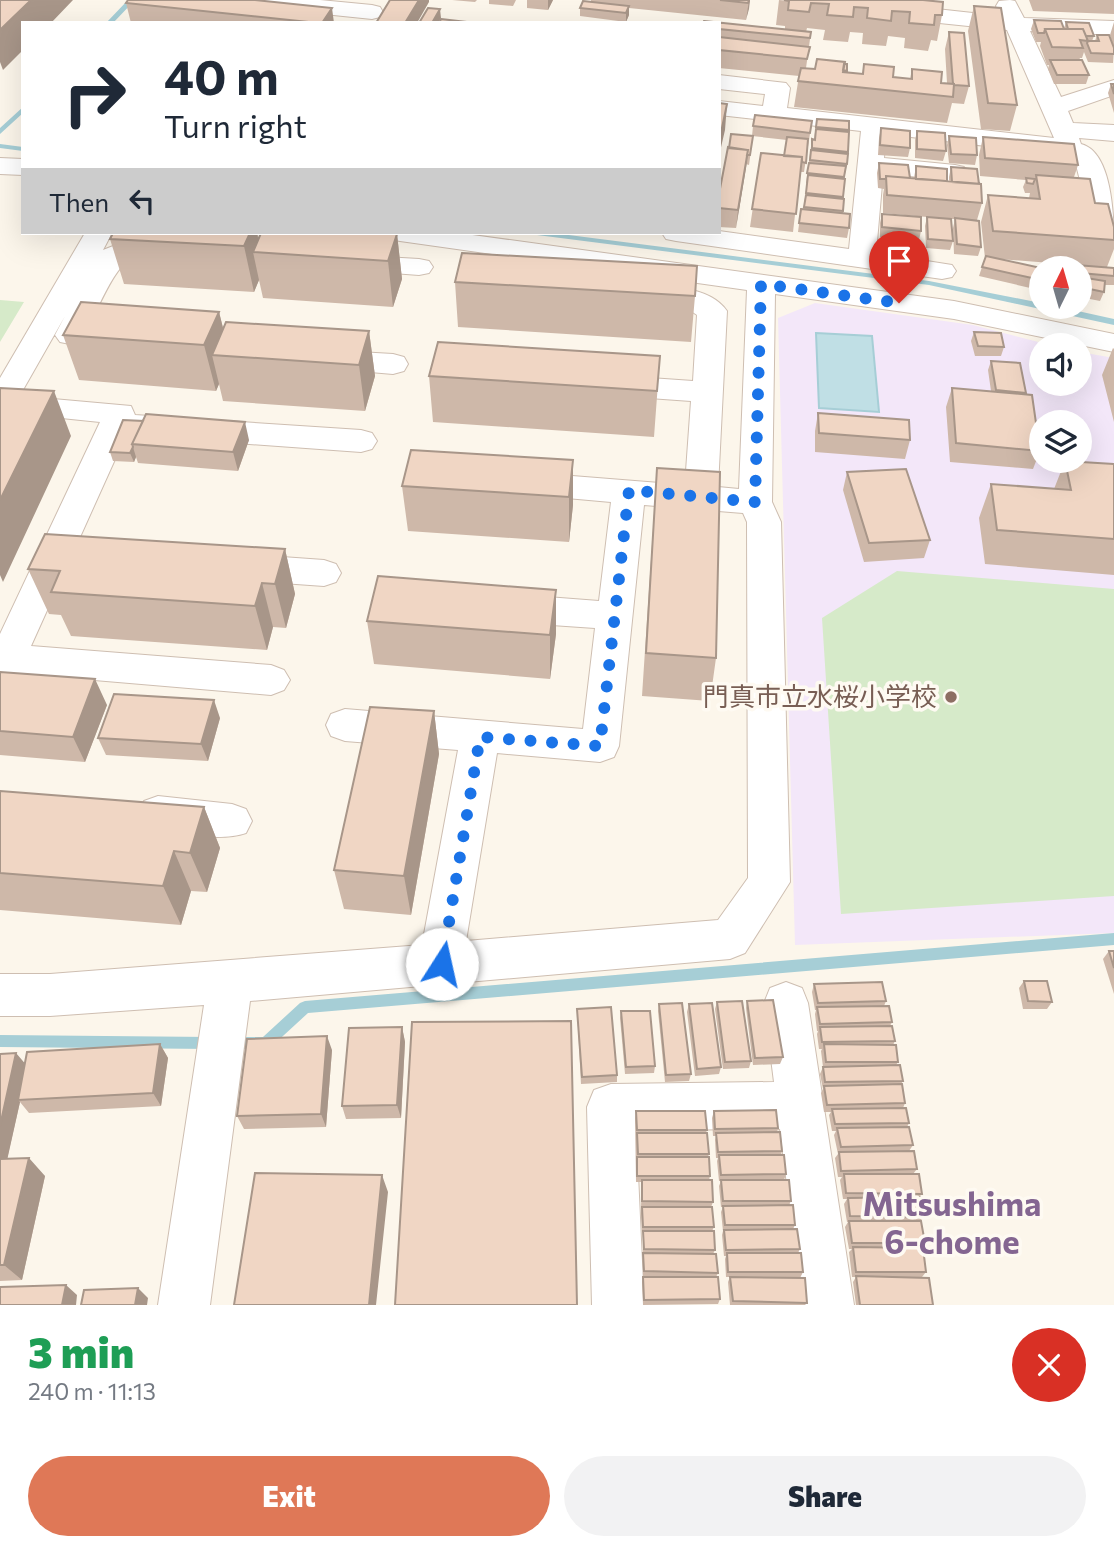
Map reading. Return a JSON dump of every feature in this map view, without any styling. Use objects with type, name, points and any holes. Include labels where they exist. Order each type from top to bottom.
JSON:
[{"type":"street","points":[[256,0],[372,12]]},
{"type":"street","points":[[1005,0],[1063,129],[1087,158],[1109,239]]},
{"type":"street","points":[[876,10],[1015,24],[1114,28]]},
{"type":"street","points":[[721,82],[778,88],[775,114]]},
{"type":"street","points":[[1063,129],[1114,87]]},
{"type":"street","points":[[721,108],[874,126],[1063,129],[1112,140]]},
{"type":"street","points":[[862,259],[874,126]]},
{"type":"street","points":[[871,163],[955,173]]},
{"type":"street","points":[[0,166],[21,167]]},
{"type":"street","points":[[70,335],[98,235]]},
{"type":"street","points":[[414,235],[954,310],[1114,343]]},
{"type":"street","points":[[690,235],[942,271]]},
{"type":"street","points":[[0,404],[70,335],[112,256],[136,245],[190,250]]},
{"type":"street","points":[[324,261],[419,267]]},
{"type":"street","points":[[0,995],[228,998],[442,964],[730,939],[769,882],[764,522],[755,502],[761,284]]},
{"type":"street","points":[[624,295],[692,299],[712,311],[702,495]]},
{"type":"street","points":[[301,358],[393,364]]},
{"type":"street","points":[[585,383],[707,392]]},
{"type":"street","points":[[53,409],[120,413],[48,569],[3,658],[271,680]]},
{"type":"street","points":[[116,424],[361,441]]},
{"type":"street","points":[[491,480],[702,495],[755,502]]},
{"type":"street","points":[[345,725],[600,746],[629,490]]},
{"type":"street","points":[[48,569],[96,556]]},
{"type":"street","points":[[203,564],[324,573]]},
{"type":"street","points":[[470,605],[615,616]]},
{"type":"street","points":[[442,964],[480,737]]},
{"type":"street","points":[[122,810],[232,821]]},
{"type":"street","points":[[184,1305],[228,998]]},
{"type":"street","points":[[786,1003],[828,1305]]},
{"type":"street","points":[[618,1305],[611,1107],[800,1105]]},
{"type":"shaded area","name":"門真市立水桜小学校","points":[[815,303],[973,325],[1029,340],[1029,396],[1092,396],[1092,354],[1114,358],[1114,933],[795,945],[778,318]]},
{"type":"green space","points":[[0,300],[24,302],[0,342]]},
{"type":"green space","points":[[897,571],[1114,589],[1114,896],[841,914],[822,618]]},
{"type":"water","points":[[816,333],[872,336],[879,412],[819,408]]},
{"type":"building","points":[[0,0],[31,0],[0,30]]},
{"type":"building","points":[[128,0],[255,0],[332,8],[323,21],[299,21],[126,3]]},
{"type":"building","points":[[390,0],[419,0],[406,21],[377,21]]},
{"type":"building","points":[[720,0],[749,0],[748,3]]},
{"type":"building","points":[[784,0],[943,2],[942,15],[935,15],[934,25],[909,23],[910,12],[892,11],[891,21],[867,18],[868,8],[854,7],[853,17],[827,15],[829,4],[811,3],[809,12],[788,10],[789,1]]},
{"type":"building","points":[[583,1],[629,6],[626,13],[580,8]]},
{"type":"building","points":[[974,6],[1001,8],[1017,105],[988,103]]},
{"type":"building","points":[[428,8],[440,9],[433,21],[420,21]]},
{"type":"building","points":[[1034,20],[1061,21],[1064,29],[1045,29],[1044,33],[1038,33]]},
{"type":"building","points":[[1066,22],[1089,23],[1094,36],[1086,36],[1083,29],[1068,29]]},
{"type":"building","points":[[721,23],[811,32],[810,38],[721,29]]},
{"type":"building","points":[[1045,29],[1083,29],[1088,41],[1080,40],[1083,48],[1052,47]]},
{"type":"building","points":[[949,32],[964,33],[969,86],[953,84]]},
{"type":"building","points":[[1097,35],[1109,35],[1114,54],[1091,53],[1087,43],[1099,41]]},
{"type":"building","points":[[721,37],[810,47],[807,59],[721,50]]},
{"type":"building","points":[[817,59],[845,62],[843,72],[863,74],[864,64],[894,67],[893,77],[912,79],[912,69],[942,72],[941,83],[954,84],[953,97],[798,81],[801,68],[815,69]]},
{"type":"building","points":[[1050,60],[1082,60],[1089,75],[1057,75]]},
{"type":"building","points":[[721,103],[727,104],[721,132]]},
{"type":"building","points":[[755,115],[812,121],[810,133],[753,126]]},
{"type":"building","points":[[817,119],[849,121],[849,130],[816,127]]},
{"type":"building","points":[[881,128],[910,131],[910,148],[880,145]]},
{"type":"building","points":[[816,129],[849,132],[848,152],[812,148]]},
{"type":"building","points":[[917,131],[945,133],[946,151],[917,149]]},
{"type":"building","points":[[731,134],[753,136],[750,155],[747,155],[748,150],[729,148]]},
{"type":"building","points":[[949,136],[976,138],[977,155],[951,154]]},
{"type":"building","points":[[787,137],[808,139],[806,163],[802,162],[802,157],[784,156]]},
{"type":"building","points":[[983,137],[1074,144],[1078,165],[985,158]]},
{"type":"building","points":[[728,147],[748,150],[738,210],[721,208],[721,184]]},
{"type":"building","points":[[811,150],[848,154],[847,164],[810,160]]},
{"type":"building","points":[[761,153],[802,157],[796,214],[752,209]]},
{"type":"building","points":[[809,163],[846,166],[844,177],[807,173]]},
{"type":"building","points":[[879,163],[908,165],[910,178],[886,176],[886,179],[880,179]]},
{"type":"building","points":[[916,166],[947,169],[947,181],[916,179]]},
{"type":"building","points":[[951,167],[977,169],[979,184],[952,182]]},
{"type":"building","points":[[808,175],[845,179],[843,197],[806,193]]},
{"type":"building","points":[[1036,175],[1090,179],[1095,203],[1108,204],[1114,227],[1114,240],[993,231],[988,195],[1040,199]]},
{"type":"building","points":[[886,176],[981,184],[982,203],[887,195]]},
{"type":"building","points":[[1026,178],[1035,179],[1033,184],[1027,183]]},
{"type":"building","points":[[806,195],[844,199],[843,211],[804,207]]},
{"type":"building","points":[[801,209],[850,214],[849,228],[799,223]]},
{"type":"building","points":[[882,214],[921,217],[921,231],[882,227]]},
{"type":"building","points":[[927,217],[951,219],[953,241],[928,239]]},
{"type":"building","points":[[955,218],[979,221],[981,247],[957,244]]},
{"type":"building","points":[[112,235],[249,235],[244,246],[110,239]]},
{"type":"building","points":[[260,235],[397,235],[388,261],[253,252]]},
{"type":"building","points":[[462,253],[697,266],[695,296],[455,282]]},
{"type":"building","points":[[986,256],[1029,265],[1029,277],[982,267]]},
{"type":"building","points":[[1092,266],[1114,268],[1114,276],[1092,274]]},
{"type":"building","points":[[1092,279],[1105,281],[1104,292],[1092,290]]},
{"type":"building","points":[[81,302],[219,312],[204,345],[63,335]]},
{"type":"building","points":[[226,322],[369,331],[359,365],[212,355]]},
{"type":"building","points":[[974,332],[1001,333],[1004,347],[978,346]]},
{"type":"building","points":[[438,342],[660,356],[657,391],[429,376]]},
{"type":"building","points":[[991,361],[1020,363],[1026,393],[996,390]]},
{"type":"building","points":[[0,388],[54,391],[0,500]]},
{"type":"building","points":[[952,388],[1032,396],[1034,410],[1029,410],[1029,450],[956,443]]},
{"type":"building","points":[[818,413],[909,420],[910,440],[819,433]]},
{"type":"building","points":[[146,414],[245,422],[233,452],[132,444]]},
{"type":"building","points":[[123,420],[143,421],[130,453],[110,452]]},
{"type":"building","points":[[411,450],[573,460],[569,497],[402,486]]},
{"type":"building","points":[[1092,463],[1114,464],[1114,539],[997,530],[991,484],[1071,490],[1067,473],[1092,473]]},
{"type":"building","points":[[657,468],[720,472],[716,658],[646,653]]},
{"type":"building","points":[[906,469],[930,540],[869,543],[847,472]]},
{"type":"building","points":[[45,534],[285,549],[275,584],[262,583],[255,606],[51,592],[60,571],[28,569]]},
{"type":"building","points":[[378,576],[556,590],[550,635],[367,621]]},
{"type":"building","points":[[0,672],[95,679],[73,737],[0,731]]},
{"type":"building","points":[[114,694],[214,700],[201,744],[98,738]]},
{"type":"building","points":[[370,707],[434,711],[404,876],[334,870]]},
{"type":"building","points":[[0,791],[204,807],[190,853],[174,851],[163,886],[0,873]]},
{"type":"building","points":[[1109,951],[1114,951],[1114,968]]},
{"type":"building","points":[[1024,981],[1047,981],[1052,1002],[1028,1001]]},
{"type":"building","points":[[882,982],[886,1001],[818,1003],[814,984]]},
{"type":"building","points":[[773,1000],[783,1057],[755,1058],[747,1001]]},
{"type":"building","points":[[742,1001],[751,1061],[725,1062],[717,1002]]},
{"type":"building","points":[[682,1003],[691,1074],[666,1075],[659,1004]]},
{"type":"building","points":[[712,1003],[721,1067],[697,1069],[689,1004]]},
{"type":"building","points":[[889,1006],[892,1022],[820,1024],[817,1007]]},
{"type":"building","points":[[611,1007],[617,1075],[582,1077],[577,1009]]},
{"type":"building","points":[[621,1011],[650,1011],[655,1066],[626,1067]]},
{"type":"building","points":[[571,1021],[577,1305],[395,1305],[412,1022]]},
{"type":"building","points":[[892,1026],[895,1041],[822,1042],[820,1027]]},
{"type":"building","points":[[402,1027],[397,1105],[342,1106],[349,1028]]},
{"type":"building","points":[[327,1036],[321,1114],[237,1116],[247,1039]]},
{"type":"building","points":[[160,1044],[153,1093],[18,1100],[27,1052]]},
{"type":"building","points":[[824,1044],[896,1045],[898,1062],[826,1062]]},
{"type":"building","points":[[16,1053],[0,1126],[0,1054]]},
{"type":"building","points":[[900,1065],[903,1081],[825,1082],[823,1067]]},
{"type":"building","points":[[902,1084],[905,1103],[827,1105],[824,1086]]},
{"type":"building","points":[[906,1108],[909,1123],[835,1124],[832,1109]]},
{"type":"building","points":[[776,1110],[778,1128],[715,1129],[714,1111]]},
{"type":"building","points":[[636,1111],[705,1111],[707,1130],[637,1130]]},
{"type":"building","points":[[909,1127],[913,1145],[841,1147],[837,1128]]},
{"type":"building","points":[[780,1132],[782,1151],[718,1152],[716,1133]]},
{"type":"building","points":[[637,1133],[707,1133],[709,1154],[638,1154]]},
{"type":"building","points":[[914,1151],[917,1169],[841,1171],[839,1152]]},
{"type":"building","points":[[719,1155],[784,1155],[786,1174],[721,1175]]},
{"type":"building","points":[[637,1157],[709,1157],[710,1176],[637,1176]]},
{"type":"building","points":[[29,1158],[4,1265],[0,1265],[0,1159]]},
{"type":"building","points":[[255,1173],[382,1175],[369,1305],[234,1305]]},
{"type":"building","points":[[844,1174],[919,1174],[922,1194],[846,1193]]},
{"type":"building","points":[[642,1180],[712,1180],[713,1202],[642,1201]]},
{"type":"building","points":[[721,1180],[789,1180],[791,1201],[723,1201]]},
{"type":"building","points":[[921,1197],[924,1217],[850,1216],[848,1198]]},
{"type":"building","points":[[793,1205],[795,1225],[725,1225],[723,1206]]},
{"type":"building","points":[[642,1207],[712,1207],[714,1227],[643,1227]]},
{"type":"building","points":[[849,1221],[921,1221],[925,1243],[852,1243]]},
{"type":"building","points":[[797,1229],[800,1249],[726,1250],[724,1230]]},
{"type":"building","points":[[643,1231],[714,1231],[715,1250],[644,1249]]},
{"type":"building","points":[[853,1247],[923,1248],[926,1272],[856,1272]]},
{"type":"building","points":[[643,1253],[716,1254],[718,1273],[644,1271]]},
{"type":"building","points":[[727,1253],[801,1253],[803,1272],[728,1272]]},
{"type":"building","points":[[856,1276],[929,1278],[933,1305],[860,1305]]},
{"type":"building","points":[[643,1277],[718,1277],[720,1299],[644,1300]]},
{"type":"building","points":[[730,1277],[805,1278],[807,1303],[733,1301]]},
{"type":"building","points":[[66,1285],[62,1305],[0,1305],[0,1287]]},
{"type":"building","points":[[138,1288],[135,1305],[81,1305],[84,1290]]},
{"type":"waterway","points":[[111,21],[132,0]]},
{"type":"waterway","points":[[0,132],[21,111]]},
{"type":"waterway","points":[[0,146],[21,149]]},
{"type":"waterway","points":[[553,235],[929,283],[1029,304]]},
{"type":"waterway","points":[[1092,317],[1114,322]]},
{"type":"waterway","points":[[231,1043],[266,1043],[305,1007],[1114,939]]},
{"type":"waterway","points":[[0,1041],[211,1043]]},
{"type":"place","name":"門真市立水桜小学校","points":[[951,697]]},
{"type":"district","name":"Mitsushima 6-chome","points":[[952,1223]]},
{"type":"route","points":[[442,964],[480,737],[600,746],[629,490],[755,502],[761,284],[899,303]]}]
